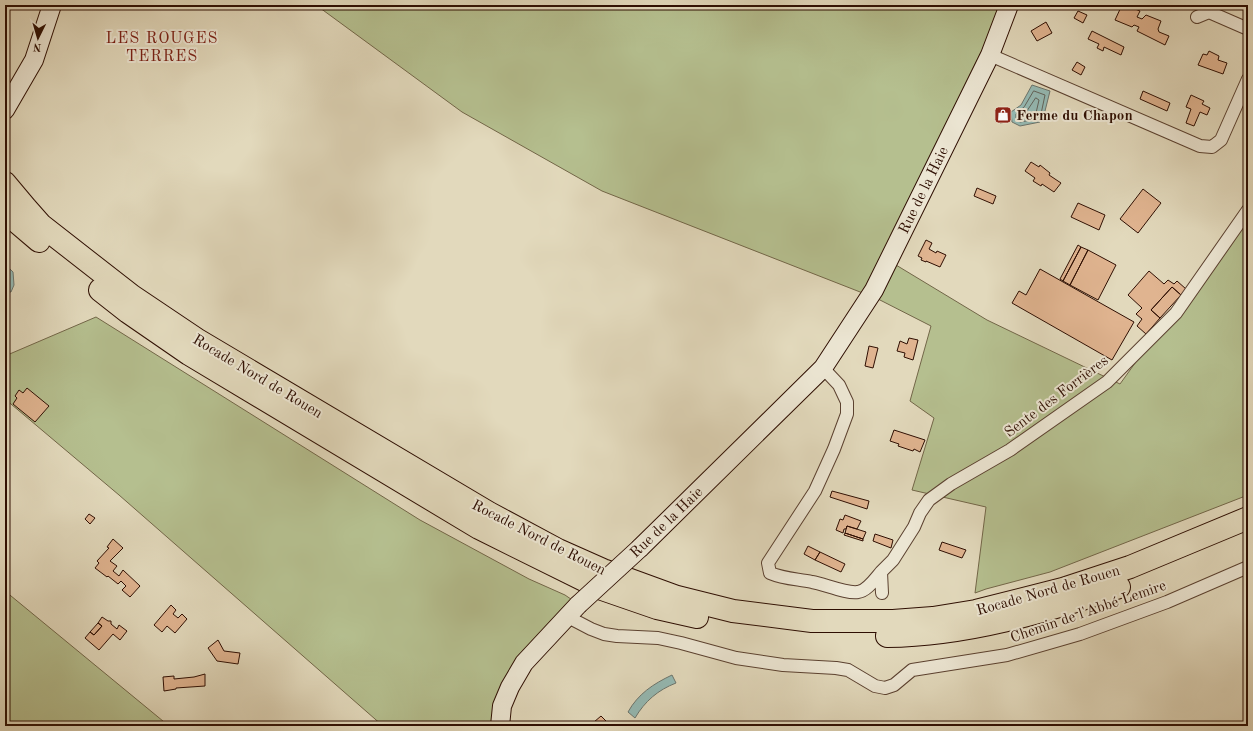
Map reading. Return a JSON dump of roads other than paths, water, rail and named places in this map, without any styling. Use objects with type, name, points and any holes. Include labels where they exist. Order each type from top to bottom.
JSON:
[{"type":"highway","name":"Rocade Nord de Rouen","points":[[5,182],[41,225],[132,296],[196,339],[489,513],[558,550],[603,570],[677,597],[734,611],[812,621],[893,621],[940,616],[976,611],[1064,589],[1130,567],[1248,518]]},
{"type":"highway","name":"Rocade Nord de Rouen","points":[[5,212],[56,256],[128,312],[189,354],[478,528],[602,589],[657,608],[731,626],[812,636],[893,636],[932,633],[980,626],[1068,604],[1128,584],[1248,534]]},
{"type":"highway","points":[[5,230],[56,256]]},
{"type":"street","points":[[5,110],[34,60],[52,5]]},
{"type":"street","name":"Rue de la Haie","points":[[500,726],[502,706],[510,687],[524,663],[573,611],[640,548],[823,368],[874,290],[990,55],[1009,5]]},
{"type":"street","points":[[1197,17],[1208,12],[1248,29]]},
{"type":"street","points":[[990,55],[1200,146],[1212,147],[1221,140],[1248,79]]},
{"type":"street","points":[[5,96],[20,85]]},
{"type":"street","name":"Sente des Forrières","points":[[881,572],[893,560],[929,500],[951,484],[1010,450],[1107,382],[1176,313],[1248,210]]},
{"type":"street","points":[[823,368],[839,385],[847,402],[847,414],[834,449],[815,491],[768,563],[770,572],[780,577],[812,582],[851,592],[864,590],[881,572]]},
{"type":"street","name":"Chemin de l'Abbé Lemire","points":[[573,611],[591,629],[604,634],[658,638],[681,642],[736,658],[783,665],[848,670],[875,686],[885,688],[894,685],[912,670],[1007,655],[1080,634],[1167,602],[1248,567]]},
{"type":"street","points":[[881,572],[882,593]]},
{"type":"water","points":[[1032,85],[1050,91],[1044,115],[1040,122],[1020,126],[1012,122],[1011,112],[1021,105]]},
{"type":"water","points":[[5,264],[13,272],[14,285],[11,292],[5,292]]},
{"type":"water","points":[[672,675],[676,683],[663,689],[652,697],[643,706],[635,718],[628,712],[641,695]]},
{"type":"place","name":"Ferme du Chapon","points":[[1003,115]]},
{"type":"district","name":"LES ROUGES TERRES","points":[[162,46]]}]
